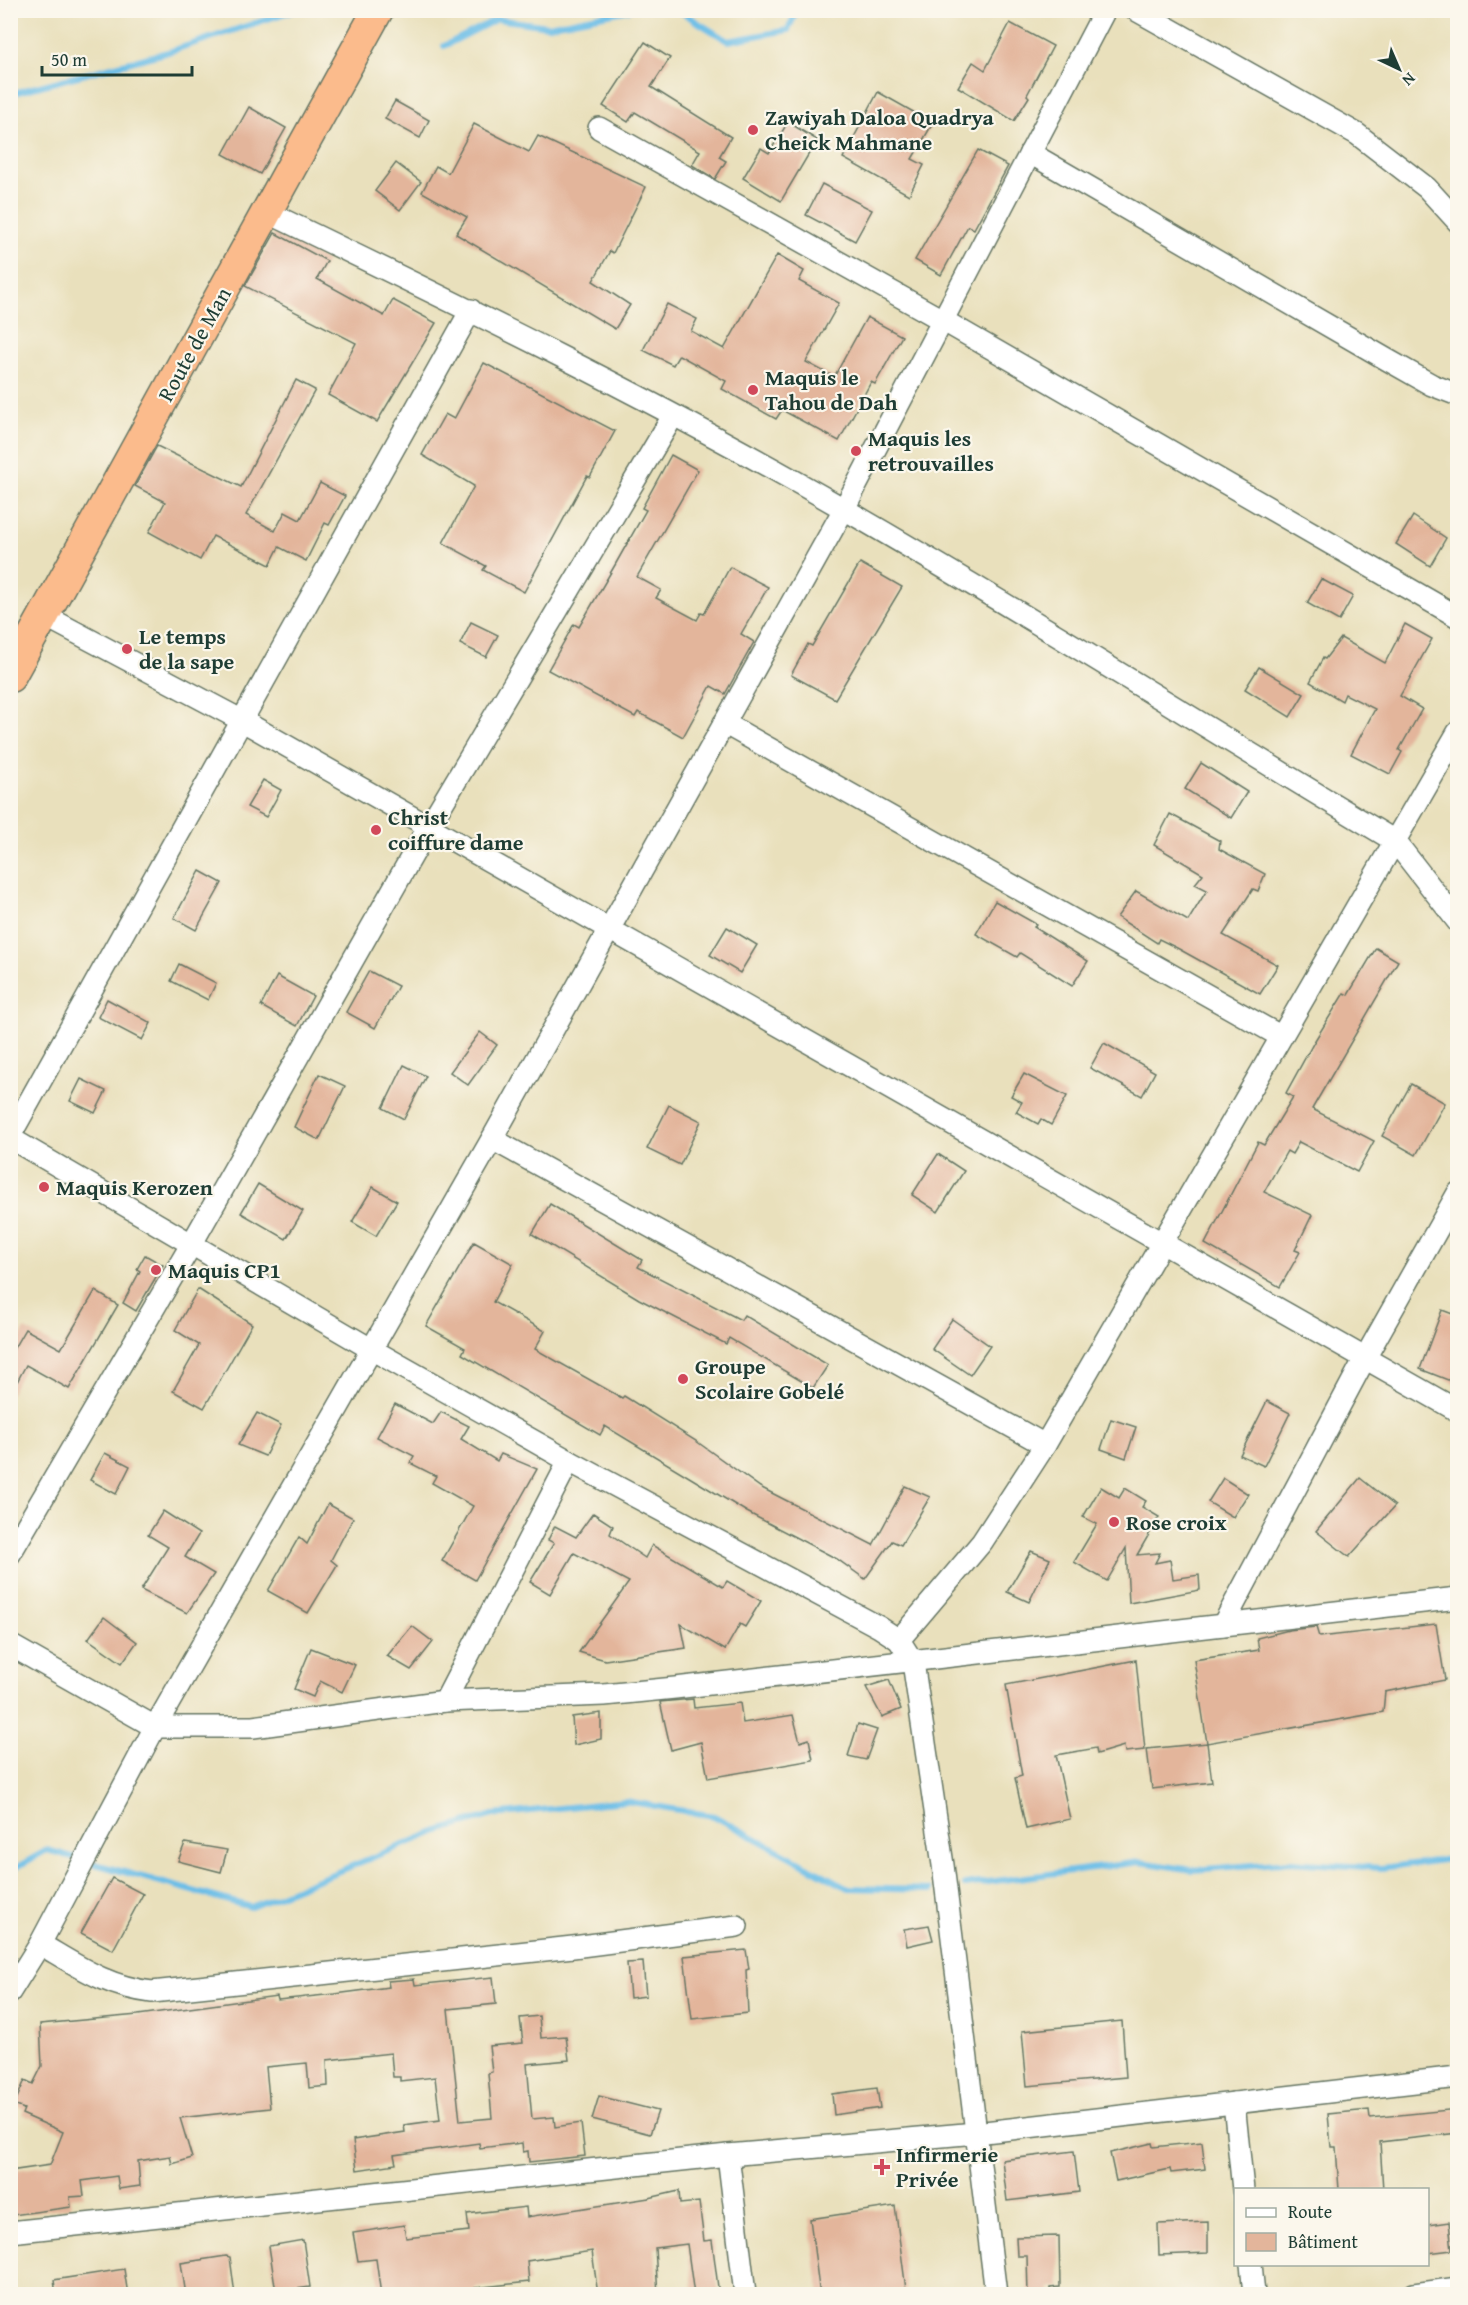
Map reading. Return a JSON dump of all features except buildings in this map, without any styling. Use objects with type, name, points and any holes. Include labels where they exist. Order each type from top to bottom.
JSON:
[{"type":"highway","name":"Route de Man","points":[[14,665],[45,616],[378,10]]},
{"type":"street","points":[[10,1992],[40,1944],[155,1727],[492,1139],[844,509],[1106,10]]},
{"type":"street","points":[[1136,10],[1357,134],[1427,188],[1458,222]]},
{"type":"street","points":[[599,128],[944,321],[1458,617]]},
{"type":"street","points":[[1030,153],[1432,385],[1458,394]]},
{"type":"street","points":[[267,212],[471,310],[844,509],[1395,841],[1458,922]]},
{"type":"street","points":[[471,310],[10,1137],[370,1349],[569,1461],[879,1626],[899,1640],[914,1662],[944,1865],[996,2295]]},
{"type":"street","points":[[10,1554],[191,1245],[429,826],[673,416]]},
{"type":"street","points":[[45,616],[241,720],[1163,1241],[1458,1411]]},
{"type":"street","points":[[724,723],[1280,1036]]},
{"type":"street","points":[[899,1640],[982,1542],[1045,1445],[1458,732]]},
{"type":"street","points":[[492,1139],[1045,1445]]},
{"type":"street","points":[[1222,1625],[1365,1358],[1458,1193]]},
{"type":"street","points":[[445,1701],[569,1461]]},
{"type":"street","points":[[10,1645],[155,1727],[253,1727],[445,1701],[604,1695],[914,1662],[1458,1598]]},
{"type":"street","points":[[40,1944],[102,1980],[125,1989],[152,1992],[573,1947],[737,1926]]},
{"type":"street","points":[[10,2232],[728,2156],[976,2133],[1458,2077]]},
{"type":"street","points":[[1234,2103],[1243,2188]]},
{"type":"street","points":[[728,2156],[745,2295]]},
{"type":"street","points":[[1251,2266],[1254,2295]]},
{"type":"street","points":[[1414,2295],[1458,2288]]},
{"type":"waterway","points":[[10,94],[168,52],[295,10]]},
{"type":"waterway","points":[[444,46],[497,19],[548,26],[629,10]]},
{"type":"waterway","points":[[678,10],[728,41],[788,30],[797,10]]},
{"type":"waterway","points":[[88,1862],[251,1907],[435,1832],[493,1815],[626,1801],[714,1816],[848,1888],[930,1890]]},
{"type":"waterway","points":[[10,1871],[47,1850],[80,1859]]},
{"type":"waterway","points":[[965,1885],[1140,1862],[1193,1870],[1290,1862],[1381,1868],[1458,1858]]},
{"type":"place","name":"Zawiyah Daloa Quadrya Cheick Mahmane","points":[[753,130]]},
{"type":"place","name":"Maquis le Tahou de Dah","points":[[753,390]]},
{"type":"place","name":"Maquis les retrouvailles","points":[[856,451]]},
{"type":"place","name":"Le temps de la sape","points":[[127,649]]},
{"type":"place","name":"Christ coiffure dame","points":[[376,830]]},
{"type":"place","name":"Maquis Kerozen","points":[[44,1187]]},
{"type":"place","name":"Maquis CP1","points":[[156,1270]]},
{"type":"place","name":"Groupe Scolaire Gobelé","points":[[683,1379]]},
{"type":"place","name":"Rose croix","points":[[1114,1522]]},
{"type":"place","name":"Infirmerie Privée","points":[[882,2167]]}]
